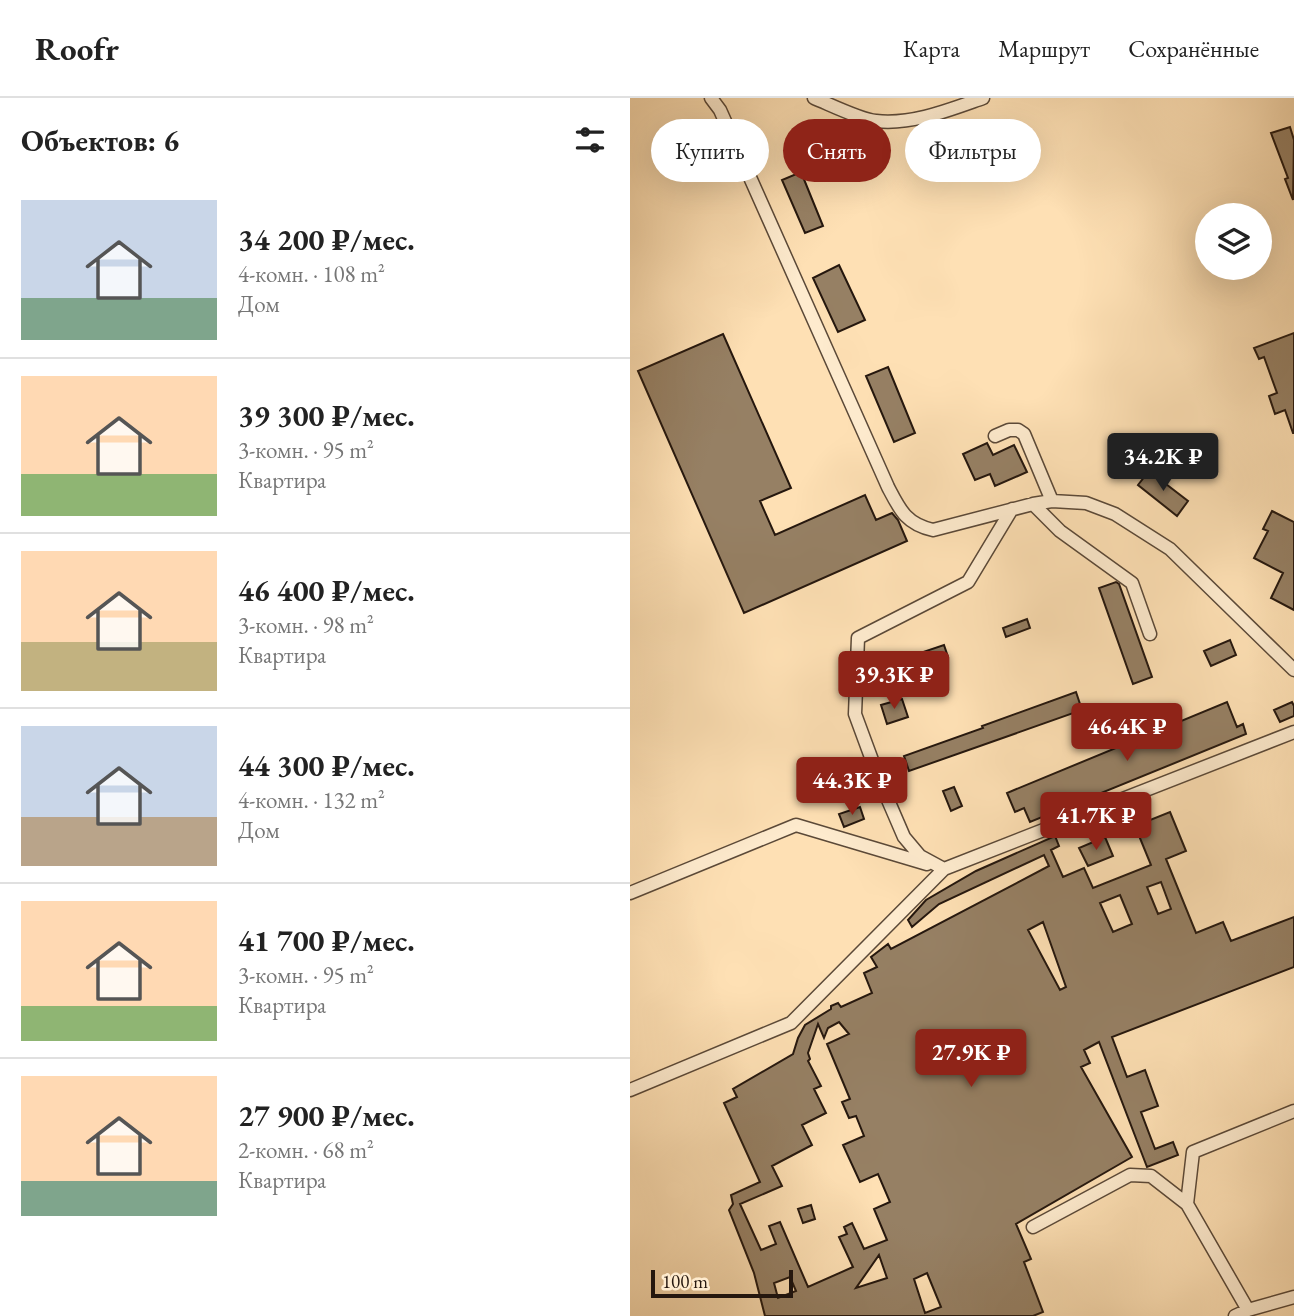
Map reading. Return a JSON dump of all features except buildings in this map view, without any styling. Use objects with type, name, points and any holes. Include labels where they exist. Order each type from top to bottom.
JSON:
[{"type":"street","points":[[711,98],[720,110],[901,512],[919,527],[933,530],[1052,501],[1086,503],[1115,514],[1170,549],[1294,670]]},
{"type":"street","points":[[814,98],[873,121],[900,121],[944,112],[983,98]]},
{"type":"street","points":[[995,436],[1009,430],[1018,430],[1024,434],[1052,501]]},
{"type":"street","points":[[1033,504],[1060,531],[1132,583],[1150,634]]},
{"type":"street","points":[[944,869],[920,856],[904,837],[879,779],[855,714],[858,638],[968,582],[1012,509]]},
{"type":"street","points":[[630,1090],[790,1023],[944,869],[1294,732]]},
{"type":"street","points":[[630,893],[796,825],[944,869]]},
{"type":"street","points":[[1187,1204],[1193,1152],[1294,1111]]},
{"type":"street","points":[[1033,1227],[1130,1175],[1152,1176],[1187,1204],[1242,1313],[1294,1297]]}]
